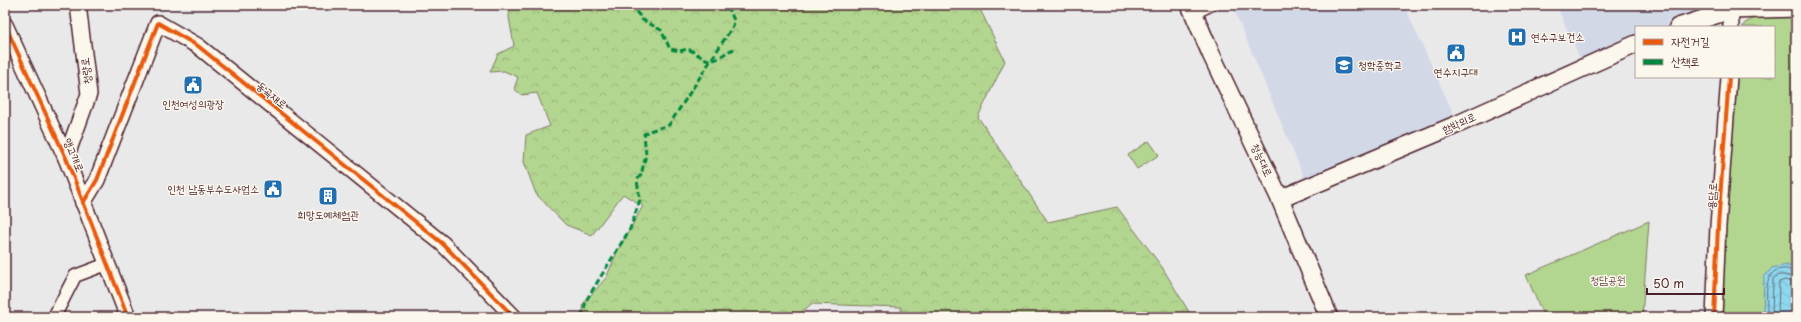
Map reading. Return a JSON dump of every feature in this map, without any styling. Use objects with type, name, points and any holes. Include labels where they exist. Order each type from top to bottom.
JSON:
[{"type":"main road","points":[[1681,26],[1731,8],[1796,8]]},
{"type":"main road","name":"청능대로","points":[[1192,9],[1280,199],[1329,317]]},
{"type":"main road","name":"함박뫼로","points":[[1280,199],[1458,124],[1635,44]]},
{"type":"street","name":"청량로","points":[[66,158],[89,94],[78,5]]},
{"type":"street","points":[[1192,9],[1210,5]]},
{"type":"street","points":[[1731,8],[1731,26]]},
{"type":"street","name":"동곡재로","points":[[83,203],[97,180],[158,24],[198,46],[443,244],[514,317]]},
{"type":"street","name":"앵고개로","points":[[5,25],[66,158],[128,317]]},
{"type":"street","name":"용담로","points":[[1714,317],[1718,226],[1729,78]]},
{"type":"street","points":[[54,317],[75,276],[107,264]]},
{"type":"shaded area","name":"청학중학교","points":[[1232,5],[1404,5],[1458,124],[1308,187]]},
{"type":"shaded area","points":[[1556,5],[1730,5],[1680,26],[1635,26],[1635,44],[1584,67]]},
{"type":"green space","points":[[510,5],[978,5],[1005,61],[978,117],[1048,222],[1117,207],[1162,267],[1192,317],[901,317],[901,307],[811,304],[797,317],[585,317],[582,305],[606,278],[618,250],[643,206],[623,194],[592,235],[566,225],[536,194],[524,162],[526,135],[550,126],[537,93],[522,95],[514,89],[518,77],[504,71],[490,72],[498,54],[514,46],[509,17]]},
{"type":"green space","points":[[1761,15],[1796,16],[1796,317],[1714,317],[1729,78],[1775,78],[1775,26],[1743,26],[1745,23]]},
{"type":"green space","points":[[1149,141],[1159,155],[1137,169],[1128,155]]},
{"type":"green space","name":"청담공원","points":[[1649,221],[1642,317],[1544,317],[1526,275]]},
{"type":"water","points":[[1787,265],[1796,269],[1796,317],[1763,317],[1764,277],[1772,268]]},
{"type":"marked path","points":[[630,5],[641,19],[661,30],[670,49],[680,51],[687,49],[709,60],[716,59],[729,51],[737,49]]},
{"type":"marked path","points":[[581,317],[587,299],[630,229],[640,200],[637,180],[641,175],[646,155],[644,134],[669,125],[733,26],[734,20],[727,5]]},
{"type":"cycle path","points":[[83,203],[97,180],[158,23],[198,46],[443,244],[514,317]]},
{"type":"cycle path","points":[[5,25],[66,158],[128,317]]},
{"type":"cycle path","points":[[1714,317],[1718,226],[1729,78]]},
{"type":"place","name":"연수구보건소","points":[[1517,37]]},
{"type":"place","name":"연수지구대","points":[[1456,53]]},
{"type":"place","name":"청학중학교","points":[[1344,65]]},
{"type":"place","name":"인천여성의광장","points":[[193,85]]},
{"type":"place","name":"인천 남동부수도사업소","points":[[273,189]]},
{"type":"place","name":"희망도예체험관","points":[[328,196]]}]
